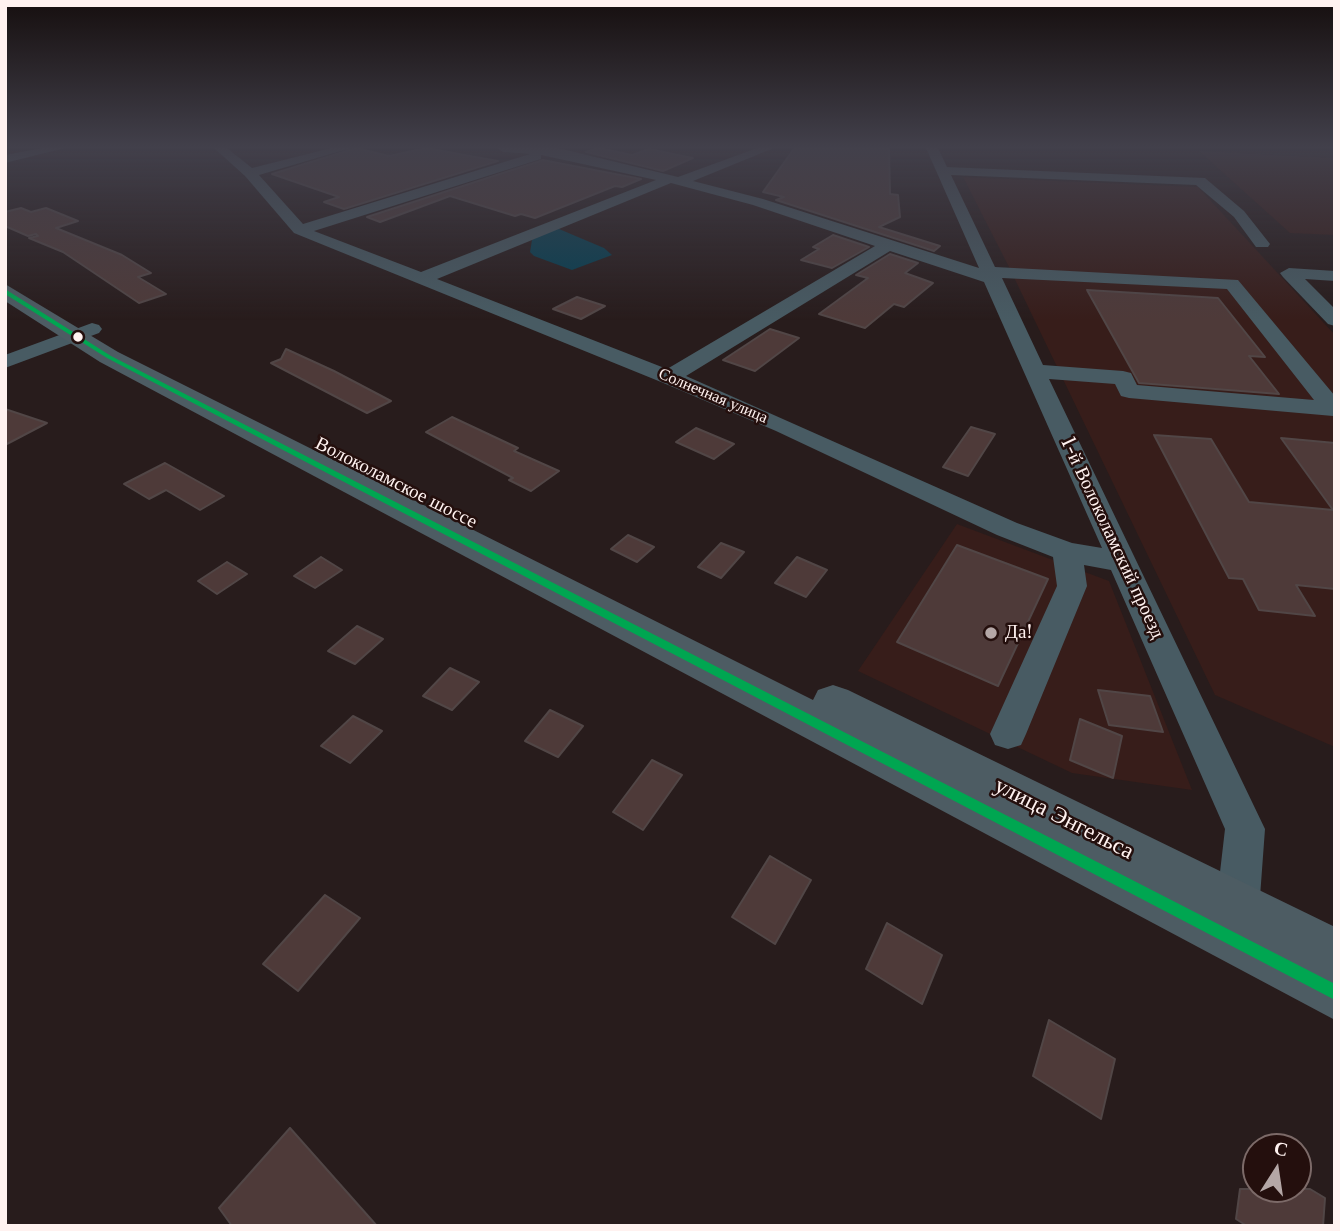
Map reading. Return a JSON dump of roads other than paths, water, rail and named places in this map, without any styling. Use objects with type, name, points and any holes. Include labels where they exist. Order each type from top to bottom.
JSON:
[{"type":"main road","name":"Волоколамское шоссе","points":[[5,272],[82,332]]},
{"type":"main road","name":"Волоколамское шоссе","points":[[5,291],[785,693]]},
{"type":"main road","name":"улица Энгельса","points":[[785,693],[1236,923],[1335,992]]},
{"type":"main road","name":"улица Энгельса","points":[[1236,923],[1335,956]]},
{"type":"street","name":"Солнечная улица","points":[[278,205],[300,230],[669,377],[784,426],[1007,529],[1067,552],[1124,562]]},
{"type":"street","points":[[300,230],[379,205]]},
{"type":"street","points":[[420,279],[609,205]]},
{"type":"street","points":[[768,205],[992,276],[1232,284],[1333,409],[1129,391],[1123,378],[1036,371]]},
{"type":"street","name":"1-й Волоколамский проезд","points":[[959,205],[1245,829],[1236,923]]},
{"type":"street","points":[[1229,205],[1262,244]]},
{"type":"street","points":[[669,377],[888,245]]},
{"type":"street","points":[[1335,276],[1289,273],[1335,320]]},
{"type":"street","points":[[5,362],[82,332]]},
{"type":"street","points":[[1008,734],[1073,586],[1067,552]]},
{"type":"water","points":[[559,229],[604,248],[612,255],[572,270],[534,256],[530,252],[532,240],[549,230]]},
{"type":"place","name":"Да!","points":[[991,633]]}]
